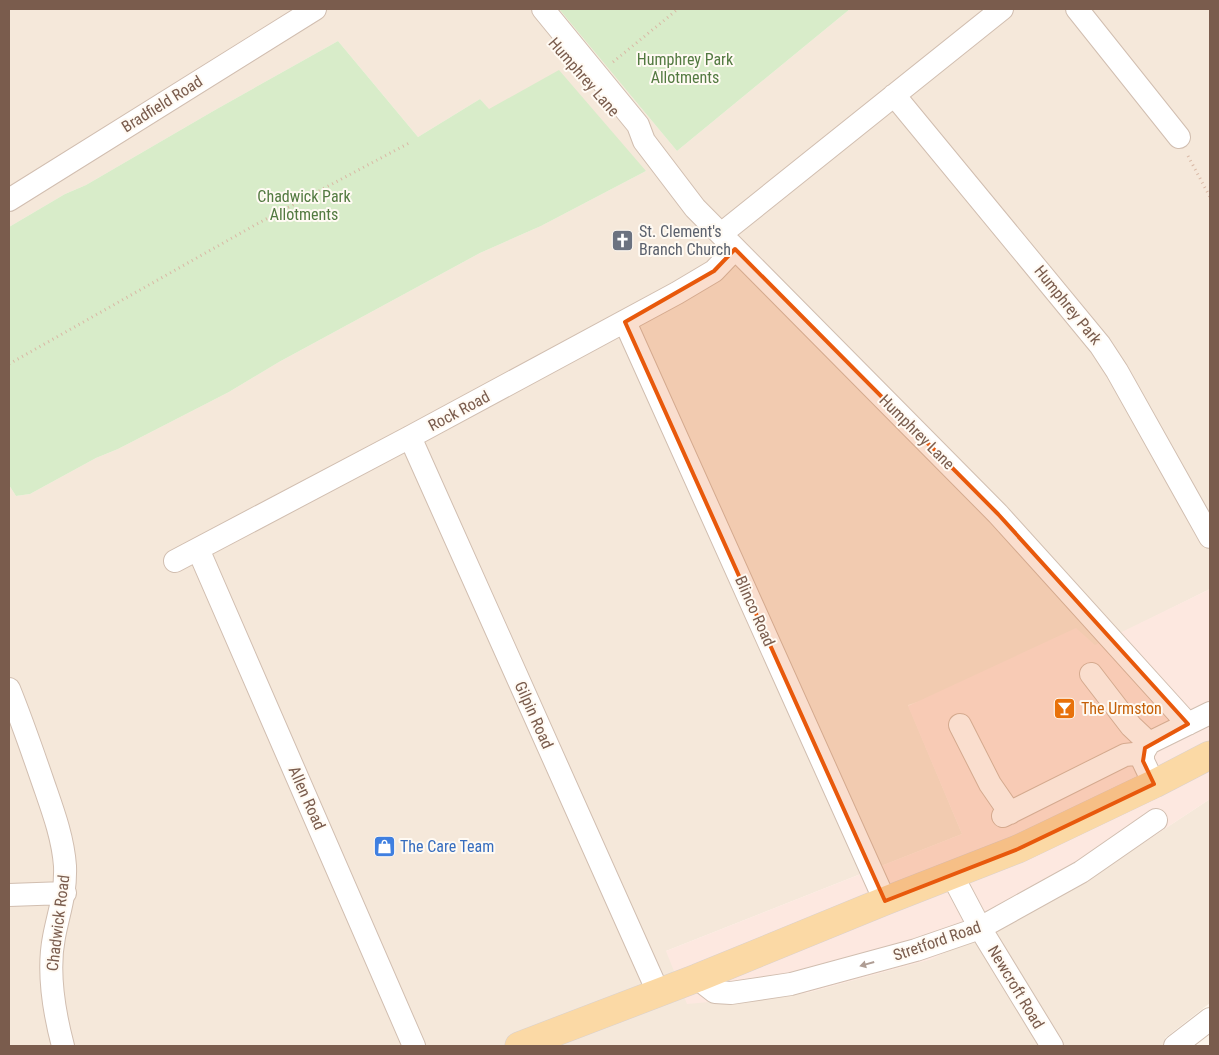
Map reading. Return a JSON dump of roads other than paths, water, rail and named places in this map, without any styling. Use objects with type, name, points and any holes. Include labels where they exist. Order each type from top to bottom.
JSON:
[{"type":"main road","points":[[519,1046],[697,978],[1018,849],[1154,784],[1196,769]]},
{"type":"street","name":"Bradfield Road","points":[[9,200],[315,9]]},
{"type":"street","name":"Humphrey Lane","points":[[526,9],[630,131],[644,141],[695,208],[998,514],[1188,724]]},
{"type":"street","name":"Humphrey Lane","points":[[543,9],[638,124],[644,141]]},
{"type":"street","points":[[728,242],[894,95],[1002,9]]},
{"type":"street","points":[[1077,9],[1180,137]]},
{"type":"street","name":"Humphrey Park","points":[[894,95],[1100,345],[1122,379],[1210,537]]},
{"type":"street","name":"Rock Road","points":[[175,561],[677,293],[714,271],[728,242]]},
{"type":"street","name":"Blinco Road","points":[[625,322],[885,901]]},
{"type":"street","name":"Gilpin Road","points":[[410,437],[658,992]]},
{"type":"street","name":"Allen Road","points":[[198,550],[414,1046]]},
{"type":"street","points":[[1091,674],[1146,748],[1143,761],[1154,784]]},
{"type":"street","name":"Chadwick Road","points":[[9,689],[56,820],[64,865],[65,893],[54,938],[51,971],[57,1023],[63,1046]]},
{"type":"street","points":[[960,725],[1007,815],[1125,755],[1146,748],[1210,713]]},
{"type":"street","name":"Stretford Road","points":[[697,978],[715,992],[731,993],[791,984],[916,950],[980,928],[1080,872],[1156,820]]},
{"type":"street","name":"Newcroft Road","points":[[952,875],[980,928],[1052,1046]]},
{"type":"street","points":[[9,895],[65,893]]},
{"type":"street","points":[[1175,1046],[1210,1019]]},
{"type":"place","name":"St. Clement's Branch Church","points":[[623,240]]},
{"type":"place","name":"The Urmston","points":[[1065,708]]},
{"type":"place","name":"The Care Team","points":[[384,846]]},
{"type":"park label","name":"Humphrey Park Allotments","points":[[685,68]]},
{"type":"park label","name":"Chadwick Park Allotments","points":[[304,205]]}]
